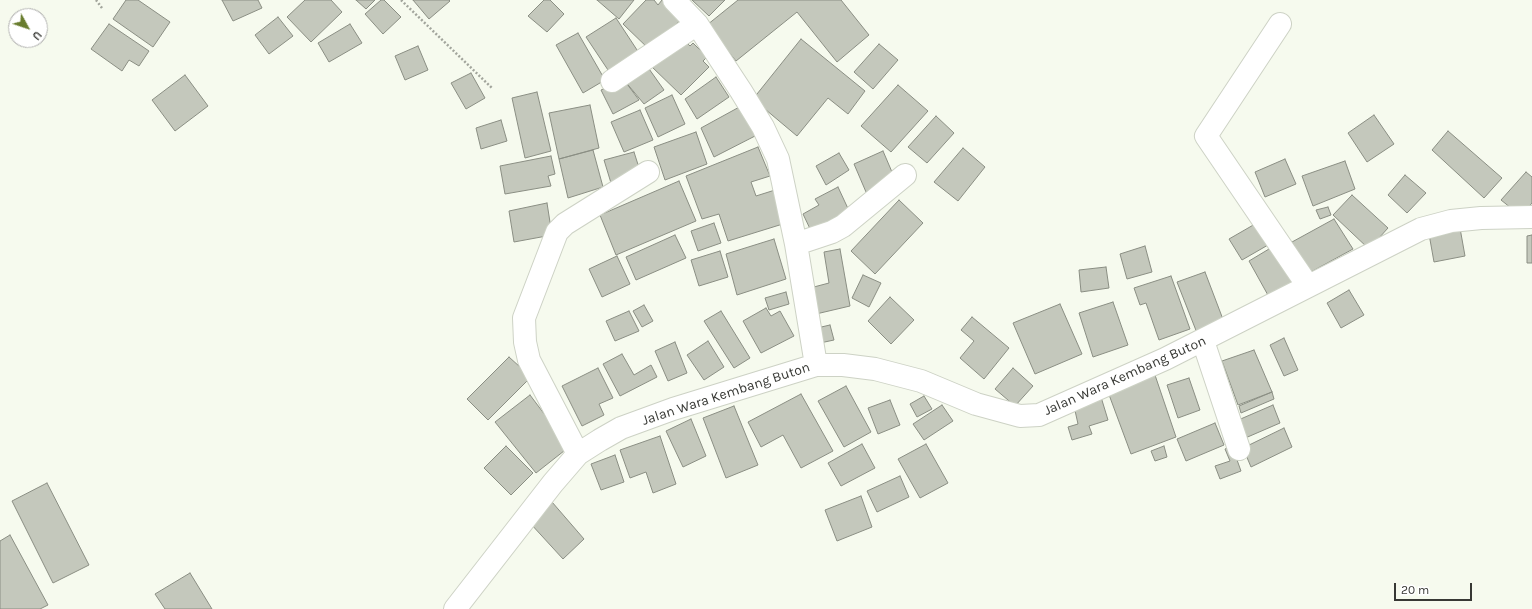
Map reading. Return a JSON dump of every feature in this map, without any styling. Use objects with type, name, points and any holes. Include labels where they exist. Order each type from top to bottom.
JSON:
[{"type":"street","points":[[674,0],[697,24],[741,91],[763,127],[778,159],[796,244],[816,364]]},
{"type":"street","points":[[612,81],[697,24]]},
{"type":"street","points":[[1280,24],[1206,136],[1308,286]]},
{"type":"street","points":[[578,454],[529,360],[525,342],[524,318],[557,232],[565,224],[648,172]]},
{"type":"street","points":[[796,244],[832,232],[844,226],[905,175]]},
{"type":"street","name":"Jalan Wara Kembang Buton","points":[[455,609],[553,483],[578,454],[621,428],[673,409],[816,364],[843,365],[875,369],[913,379],[976,404],[1020,416],[1039,415],[1203,341],[1420,230],[1451,220],[1532,217]]},
{"type":"street","points":[[1203,341],[1239,449]]},
{"type":"path","points":[[96,0],[102,8]]},
{"type":"path","points":[[401,0],[493,89]]},
{"type":"building","points":[[126,0],[138,0],[170,22],[153,47],[113,19]]},
{"type":"building","points":[[222,0],[258,0],[262,8],[233,21]]},
{"type":"building","points":[[305,0],[331,0],[342,12],[311,42],[287,17]]},
{"type":"building","points":[[356,0],[375,0],[366,9]]},
{"type":"building","points":[[381,0],[384,0],[401,17],[383,34],[365,14]]},
{"type":"building","points":[[413,0],[449,0],[450,1],[429,19]]},
{"type":"building","points":[[544,0],[550,0],[564,14],[547,32],[528,16]]},
{"type":"building","points":[[597,0],[634,0],[619,19]]},
{"type":"building","points":[[646,0],[654,0],[658,5],[662,0],[682,18],[651,51],[623,24]]},
{"type":"building","points":[[692,0],[725,0],[709,16]]},
{"type":"building","points":[[738,0],[841,0],[869,35],[837,62],[797,12],[736,61],[707,25]]},
{"type":"building","points":[[278,17],[293,36],[269,54],[255,35]]},
{"type":"building","points":[[616,18],[641,56],[612,76],[586,37]]},
{"type":"building","points":[[109,24],[149,51],[139,66],[129,60],[122,71],[91,49]]},
{"type":"building","points":[[350,24],[362,43],[329,62],[318,43]]},
{"type":"building","points":[[578,33],[605,80],[583,93],[556,45]]},
{"type":"building","points":[[680,36],[690,46],[693,43],[707,57],[703,61],[709,67],[681,95],[651,66]]},
{"type":"building","points":[[801,39],[865,91],[848,114],[828,98],[797,136],[753,99]]},
{"type":"building","points":[[879,44],[898,60],[873,89],[854,72]]},
{"type":"building","points":[[418,46],[428,70],[405,80],[395,56]]},
{"type":"building","points":[[647,66],[664,90],[644,104],[624,80]]},
{"type":"building","points":[[471,73],[485,98],[466,109],[451,83]]},
{"type":"building","points":[[185,75],[208,106],[175,131],[152,100]]},
{"type":"building","points":[[716,77],[729,97],[697,119],[685,99]]},
{"type":"building","points":[[624,80],[639,100],[613,114],[601,90]]},
{"type":"building","points":[[898,85],[928,111],[891,152],[861,126]]},
{"type":"building","points":[[537,92],[551,151],[525,158],[512,98]]},
{"type":"building","points":[[672,95],[685,124],[658,137],[645,108]]},
{"type":"building","points":[[590,105],[599,148],[559,159],[549,113]]},
{"type":"building","points":[[743,105],[757,135],[714,157],[701,128]]},
{"type":"building","points":[[640,110],[653,140],[624,152],[611,122]]},
{"type":"building","points":[[1374,115],[1394,144],[1367,162],[1348,133]]},
{"type":"building","points":[[936,116],[954,133],[927,163],[908,147]]},
{"type":"building","points":[[501,120],[507,141],[481,149],[476,128]]},
{"type":"building","points":[[1448,131],[1502,178],[1484,198],[1432,150]]},
{"type":"building","points":[[696,132],[707,164],[665,180],[654,147]]},
{"type":"building","points":[[758,147],[770,176],[751,182],[756,196],[775,190],[786,223],[728,241],[719,214],[702,219],[686,176]]},
{"type":"building","points":[[963,148],[985,167],[958,201],[934,182]]},
{"type":"building","points":[[593,150],[603,187],[568,198],[559,159]]},
{"type":"building","points":[[883,151],[895,179],[866,192],[854,164]]},
{"type":"building","points":[[634,152],[641,174],[611,183],[604,160]]},
{"type":"building","points":[[839,153],[849,170],[826,185],[816,166]]},
{"type":"building","points":[[551,156],[555,174],[548,176],[551,186],[505,194],[500,166]]},
{"type":"building","points":[[1285,159],[1296,184],[1265,197],[1255,172]]},
{"type":"building","points":[[1345,161],[1355,189],[1313,206],[1302,176]]},
{"type":"building","points":[[1526,172],[1532,177],[1532,203],[1521,216],[1501,200]]},
{"type":"building","points":[[1405,175],[1426,193],[1407,213],[1388,195]]},
{"type":"building","points":[[679,181],[696,221],[616,255],[600,215]]},
{"type":"building","points":[[838,187],[851,215],[813,235],[803,214],[819,205],[815,199]]},
{"type":"building","points":[[1352,195],[1388,228],[1369,249],[1333,215]]},
{"type":"building","points":[[899,200],[923,223],[875,274],[851,251]]},
{"type":"building","points":[[547,203],[552,235],[514,242],[509,211]]},
{"type":"building","points":[[1328,207],[1331,215],[1320,219],[1316,210]]},
{"type":"building","points":[[1334,219],[1353,249],[1309,273],[1292,242]]},
{"type":"building","points":[[1262,220],[1268,245],[1242,260],[1229,239]]},
{"type":"building","points":[[714,223],[721,243],[698,251],[691,231]]},
{"type":"building","points":[[1460,228],[1465,256],[1434,262],[1429,234]]},
{"type":"building","points":[[675,235],[686,258],[636,280],[626,257]]},
{"type":"building","points":[[1532,235],[1532,263],[1527,263],[1527,236]]},
{"type":"building","points":[[774,239],[786,279],[737,295],[726,254]]},
{"type":"building","points":[[1145,246],[1152,272],[1127,279],[1120,254]]},
{"type":"building","points":[[1274,246],[1295,281],[1269,297],[1249,261]]},
{"type":"building","points":[[840,249],[850,306],[816,314],[810,288],[829,283],[824,252]]},
{"type":"building","points":[[720,251],[728,277],[699,286],[691,260]]},
{"type":"building","points":[[617,256],[630,284],[602,297],[589,269]]},
{"type":"building","points":[[1106,267],[1109,288],[1081,292],[1079,270]]},
{"type":"building","points":[[1205,272],[1224,322],[1197,333],[1177,282]]},
{"type":"building","points":[[863,275],[881,283],[869,307],[852,298]]},
{"type":"building","points":[[1171,276],[1190,329],[1159,340],[1146,303],[1140,305],[1134,288]]},
{"type":"building","points":[[1349,290],[1364,315],[1341,328],[1327,303]]},
{"type":"building","points":[[786,292],[789,304],[769,310],[765,298]]},
{"type":"building","points":[[890,297],[914,320],[891,344],[868,321]]},
{"type":"building","points":[[1113,302],[1128,345],[1093,357],[1079,313]]},
{"type":"building","points":[[1060,304],[1082,354],[1035,374],[1013,323]]},
{"type":"building","points":[[644,305],[653,321],[642,327],[633,311]]},
{"type":"building","points":[[766,308],[771,316],[780,311],[794,336],[761,353],[743,321]]},
{"type":"building","points":[[629,311],[639,331],[615,341],[606,321]]},
{"type":"building","points":[[721,311],[750,358],[734,368],[704,321]]},
{"type":"building","points":[[972,317],[1009,348],[984,379],[960,358],[974,341],[961,330]]},
{"type":"building","points":[[830,325],[834,340],[820,343],[817,328]]},
{"type":"building","points":[[1284,338],[1298,370],[1284,376],[1270,345]]},
{"type":"building","points":[[708,341],[724,367],[704,380],[687,355]]},
{"type":"building","points":[[675,342],[687,373],[668,381],[655,351]]},
{"type":"building","points":[[1254,350],[1272,392],[1238,405],[1222,361]]},
{"type":"building","points":[[622,354],[634,375],[651,365],[657,377],[620,396],[603,364]]},
{"type":"building","points":[[509,357],[531,377],[488,420],[467,399]]},
{"type":"building","points":[[598,368],[613,398],[599,404],[604,415],[582,426],[562,386]]},
{"type":"building","points":[[1013,368],[1033,386],[1015,406],[995,389]]},
{"type":"building","points":[[1155,375],[1176,437],[1131,454],[1108,392]]},
{"type":"building","points":[[1189,378],[1200,410],[1178,418],[1167,385]]},
{"type":"building","points":[[846,386],[871,432],[844,447],[818,401]]},
{"type":"building","points":[[1272,392],[1274,399],[1241,413],[1239,406]]},
{"type":"building","points":[[801,394],[833,451],[801,468],[783,435],[761,447],[748,422]]},
{"type":"building","points":[[530,395],[569,447],[536,473],[495,422]]},
{"type":"building","points":[[924,396],[932,409],[917,417],[910,404]]},
{"type":"building","points":[[1101,397],[1108,420],[1089,426],[1092,434],[1072,440],[1068,427],[1078,424],[1074,406]]},
{"type":"building","points":[[890,400],[900,425],[878,434],[868,408]]},
{"type":"building","points":[[942,405],[953,421],[924,440],[913,424]]},
{"type":"building","points":[[1273,405],[1280,423],[1243,439],[1236,421]]},
{"type":"building","points":[[734,406],[758,465],[726,478],[703,418]]},
{"type":"building","points":[[691,419],[706,456],[683,467],[666,431]]},
{"type":"building","points":[[1215,423],[1224,445],[1186,461],[1177,439]]},
{"type":"building","points":[[1284,428],[1292,447],[1251,467],[1243,448]]},
{"type":"building","points":[[660,436],[676,484],[653,493],[646,472],[630,478],[620,450]]},
{"type":"building","points":[[862,444],[875,468],[841,486],[828,463]]},
{"type":"building","points":[[926,444],[948,483],[920,498],[898,459]]},
{"type":"building","points":[[506,446],[533,473],[511,495],[484,468]]},
{"type":"building","points":[[1164,446],[1167,457],[1155,461],[1151,451]]},
{"type":"building","points":[[1232,446],[1241,471],[1220,479],[1215,466],[1230,461],[1225,449]]},
{"type":"building","points":[[615,455],[624,482],[601,490],[591,464]]},
{"type":"building","points":[[900,476],[909,497],[877,512],[867,491]]},
{"type":"building","points":[[47,483],[89,565],[53,583],[12,501]]},
{"type":"building","points":[[861,496],[872,527],[837,541],[825,510]]},
{"type":"building","points":[[552,502],[584,539],[563,559],[530,523]]},
{"type":"building","points":[[10,535],[48,605],[40,609],[0,609],[0,541]]},
{"type":"building","points":[[190,573],[212,609],[165,609],[155,594]]}]
